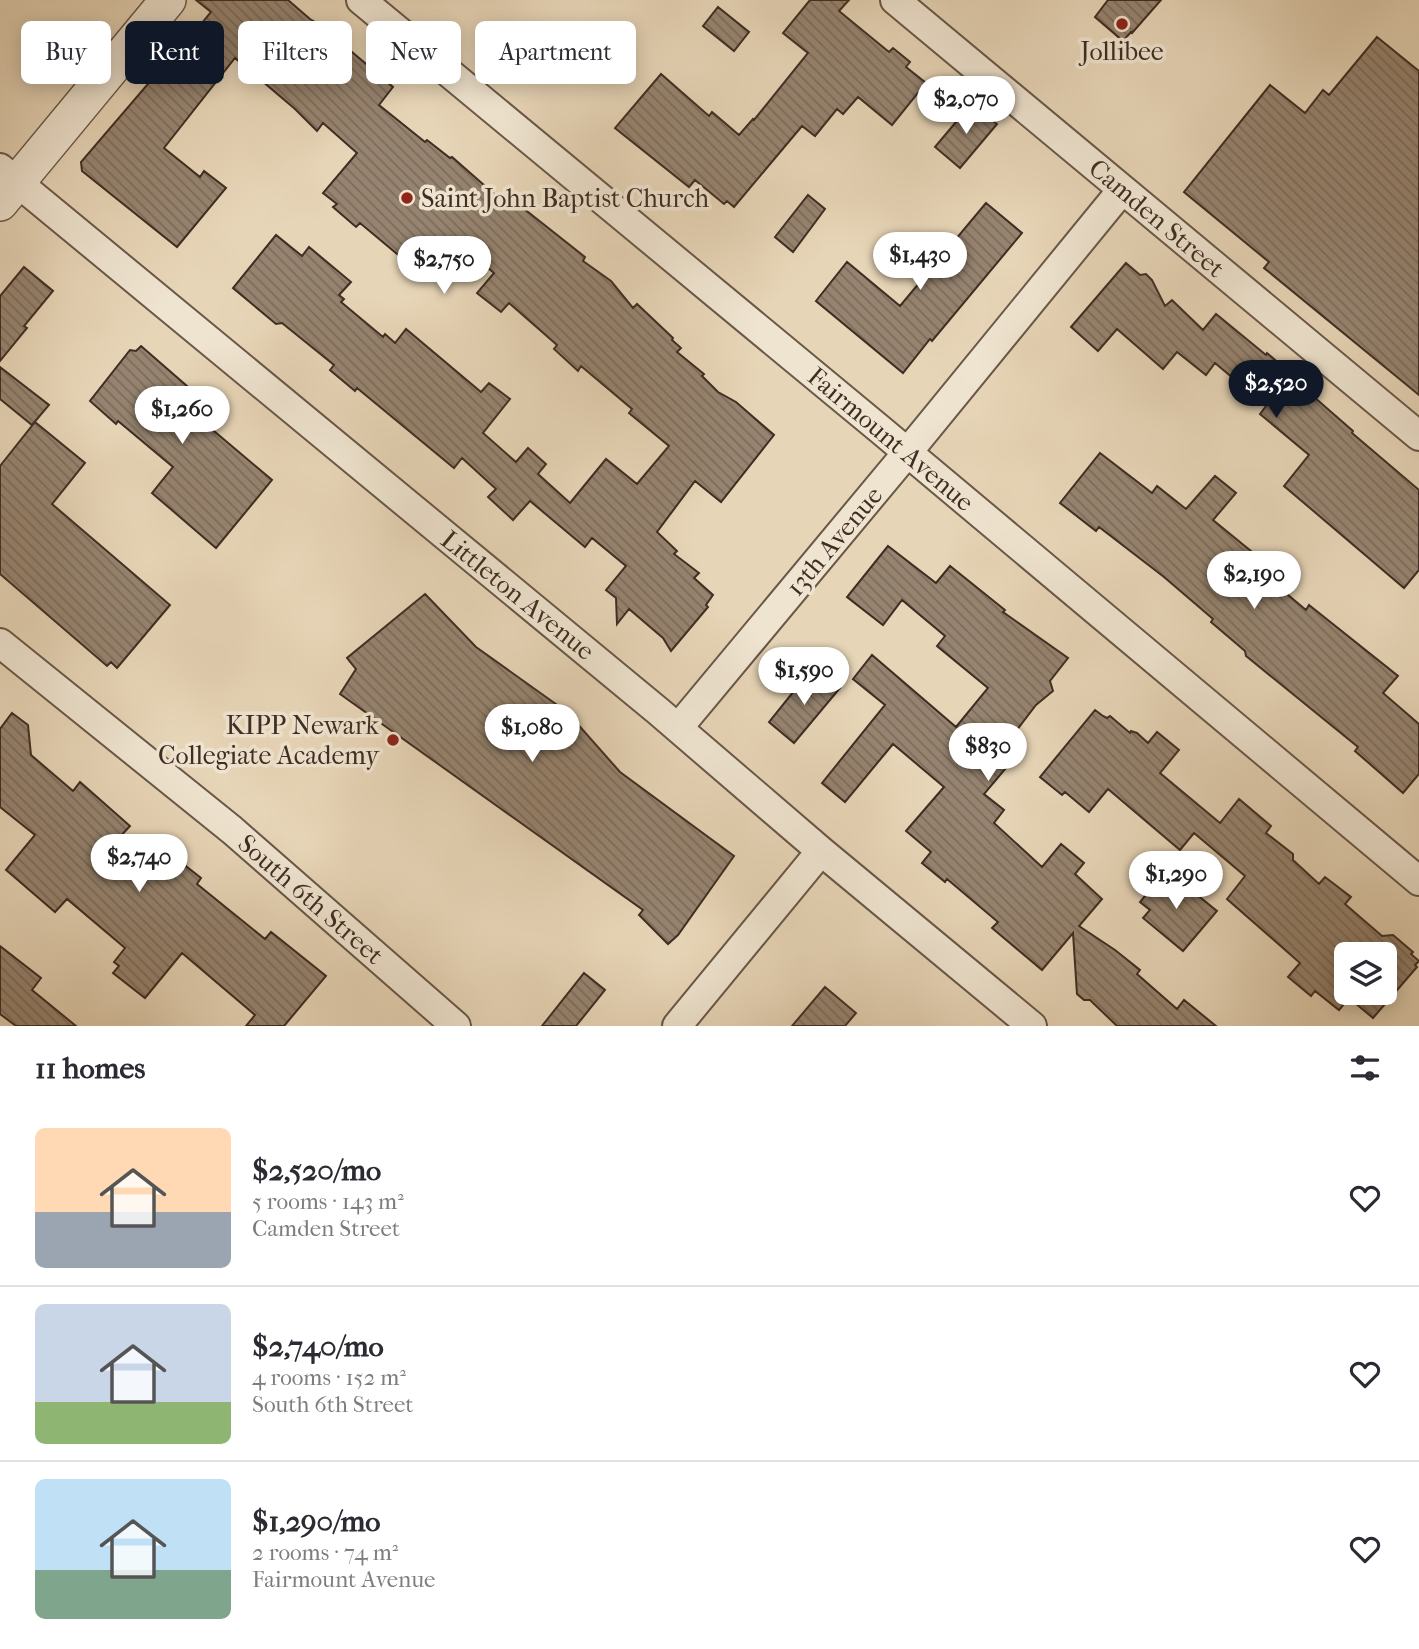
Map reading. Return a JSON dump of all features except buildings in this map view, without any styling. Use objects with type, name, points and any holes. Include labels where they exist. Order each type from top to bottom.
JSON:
[{"type":"street","points":[[6,185],[168,0]]},
{"type":"street","name":"Fairmount Avenue","points":[[361,0],[1419,881]]},
{"type":"street","name":"Camden Street","points":[[895,0],[1419,436]]},
{"type":"street","name":"Littleton Avenue","points":[[6,185],[678,728],[821,852],[1032,1026]]},
{"type":"street","name":"13th Avenue","points":[[678,728],[1122,190]]},
{"type":"street","name":"South 6th Street","points":[[0,643],[232,830],[456,1026]]},
{"type":"street","points":[[677,1026],[821,852]]},
{"type":"place","name":"Jollibee","points":[[1122,24]]},
{"type":"place","name":"Saint John Baptist Church","points":[[407,198]]},
{"type":"place","name":"KIPP Newark Collegiate Academy","points":[[393,740]]}]
